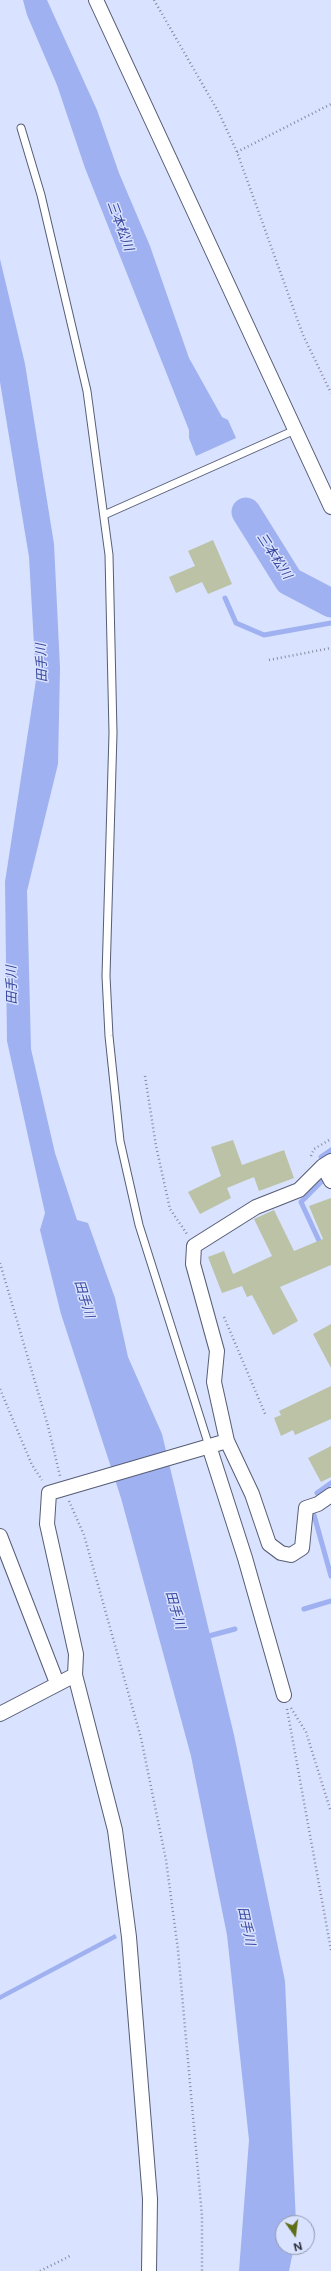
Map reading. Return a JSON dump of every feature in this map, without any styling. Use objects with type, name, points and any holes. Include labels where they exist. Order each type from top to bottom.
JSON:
[{"type":"street","points":[[96,0],[331,507]]},
{"type":"street","points":[[327,1163],[331,1181]]},
{"type":"street","points":[[327,1163],[299,1190],[256,1207],[194,1246],[193,1264],[217,1351],[214,1382],[227,1441],[252,1494],[269,1544],[281,1553],[291,1555],[302,1548],[306,1508],[318,1504],[331,1495]]},
{"type":"street","points":[[149,2271],[150,2199],[129,1937],[115,1830],[75,1675],[76,1654],[47,1524],[49,1493],[227,1441]]},
{"type":"street","points":[[204,1447],[245,1558],[284,1695]]},
{"type":"street","points":[[0,1536],[57,1683]]},
{"type":"street","points":[[0,1714],[57,1683],[75,1675]]},
{"type":"lane","points":[[21,128],[41,195],[87,391],[109,555],[113,725],[106,976],[113,1093],[120,1141],[139,1225],[204,1447]]},
{"type":"lane","points":[[104,515],[294,430]]},
{"type":"path","points":[[154,0],[219,113],[237,152],[302,335],[331,393]]},
{"type":"path","points":[[237,152],[331,104]]},
{"type":"path","points":[[269,660],[331,648]]},
{"type":"path","points":[[0,1263],[48,1426],[70,1486],[141,1738],[166,1860],[178,1950],[202,2216],[202,2271]]},
{"type":"path","points":[[0,1389],[32,1465],[49,1493]]},
{"type":"path","points":[[284,1695],[306,1732],[331,1812]]},
{"type":"path","points":[[284,1695],[313,1844],[320,1894],[331,1950]]},
{"type":"path","points":[[40,2271],[72,2255]]},
{"type":"water","points":[[23,0],[47,0],[97,110],[119,173],[150,246],[189,358],[222,417],[228,420],[236,438],[196,456],[189,438],[189,430],[85,168],[57,85],[27,15]]},
{"type":"water","name":"田手川","points":[[0,259],[25,364],[54,544],[60,668],[58,764],[27,891],[31,1049],[55,1153],[77,1220],[88,1223],[115,1298],[128,1357],[162,1434],[234,1735],[285,1981],[296,2215],[275,2215],[275,2255],[292,2255],[289,2271],[239,2271],[249,2140],[227,1935],[191,1756],[121,1498],[61,1314],[40,1230],[45,1213],[7,1041],[5,882],[36,680],[29,557],[0,382]]},
{"type":"water","points":[[115,1934],[117,1938],[0,2000],[0,1995]]},
{"type":"building","points":[[213,540],[232,584],[208,594],[202,582],[176,593],[169,577],[195,566],[188,551]]},
{"type":"building","points":[[233,1140],[242,1165],[284,1150],[294,1178],[259,1191],[254,1177],[227,1188],[231,1198],[200,1214],[188,1192],[221,1176],[211,1147]]},
{"type":"building","points":[[331,1198],[331,1265],[280,1287],[298,1321],[273,1335],[252,1295],[247,1297],[242,1286],[222,1293],[208,1257],[224,1251],[233,1274],[272,1256],[254,1219],[274,1210],[294,1251],[323,1239],[309,1206]]},
{"type":"building","points":[[331,1324],[331,1368],[313,1334]]},
{"type":"building","points":[[331,1386],[331,1419],[295,1435],[293,1430],[281,1436],[274,1418],[281,1415],[279,1411]]},
{"type":"building","points":[[331,1446],[331,1477],[321,1482],[308,1458]]},
{"type":"waterway","name":"三本松川","points":[[246,512],[289,581],[331,603]]},
{"type":"waterway","points":[[225,598],[236,623],[264,635],[331,623]]},
{"type":"waterway","points":[[321,1157],[331,1150]]},
{"type":"waterway","points":[[321,1182],[301,1202],[321,1245]]},
{"type":"waterway","points":[[317,1493],[331,1483]]},
{"type":"waterway","points":[[314,1515],[331,1576]]},
{"type":"waterway","points":[[304,1609],[331,1601]]},
{"type":"waterway","points":[[205,1637],[235,1629]]}]
